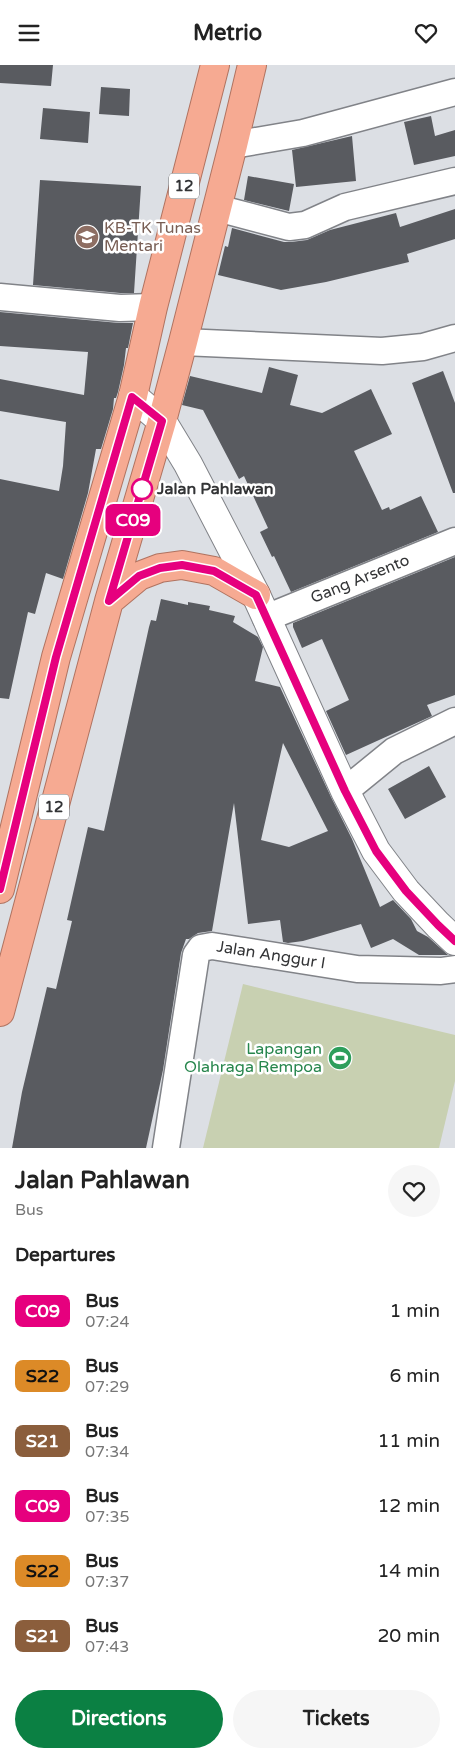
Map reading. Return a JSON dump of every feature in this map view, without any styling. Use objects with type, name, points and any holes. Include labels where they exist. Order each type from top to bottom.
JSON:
[{"type":"highway","name":"12","points":[[0,889],[56,657],[132,397],[215,65]]},
{"type":"highway","name":"12","points":[[0,1013],[109,601],[183,343],[252,65]]},
{"type":"highway","points":[[109,601],[139,576],[160,568],[182,565],[214,571],[261,607]]},
{"type":"main road","points":[[132,397],[162,421],[188,464],[261,607],[345,791],[376,851],[406,891],[455,941]]},
{"type":"street","points":[[233,145],[303,133],[455,92]]},
{"type":"street","points":[[217,208],[289,227],[298,227],[345,207],[455,181]]},
{"type":"street","points":[[0,297],[120,308],[153,307]]},
{"type":"street","points":[[183,343],[382,351],[423,347],[455,338]]},
{"type":"street","name":"Gang Arsento","points":[[261,607],[455,541]]},
{"type":"street","points":[[345,791],[394,751],[455,721]]},
{"type":"street","name":"Jalan Anggur I","points":[[166,1148],[196,955],[201,948],[212,945],[357,969],[441,971],[455,969]]},
{"type":"green space","name":"Lapangan Olahraga Rempoa","points":[[243,984],[455,1035],[455,1081],[439,1148],[203,1148]]},
{"type":"building","points":[[0,65],[53,65],[51,86],[0,83]]},
{"type":"building","points":[[101,87],[130,89],[129,116],[99,114]]},
{"type":"building","points":[[43,108],[90,112],[88,143],[40,139]]},
{"type":"building","points":[[431,116],[435,136],[455,130],[455,156],[414,165],[404,122]]},
{"type":"building","points":[[352,136],[356,181],[296,187],[292,150]]},
{"type":"building","points":[[248,176],[294,184],[289,211],[244,200]]},
{"type":"building","name":"KB-TK Tunas Mentari","points":[[40,180],[141,186],[134,293],[33,285]]},
{"type":"building","points":[[455,209],[455,239],[407,254],[409,262],[326,282],[281,290],[218,275],[225,246],[228,247],[232,228],[284,242],[291,242],[307,240],[330,230],[396,213],[400,227]]},
{"type":"building","points":[[0,312],[133,323],[128,348],[126,348],[118,392],[116,398],[114,398],[113,409],[101,449],[96,449],[88,493],[63,579],[46,573],[35,614],[28,612],[9,699],[0,698],[0,479],[59,491],[66,422],[0,411],[0,379],[84,395],[88,352],[0,346]]},
{"type":"building","points":[[269,367],[298,375],[290,405],[322,413],[371,389],[392,434],[354,451],[382,510],[389,507],[390,510],[421,496],[438,532],[291,592],[260,532],[268,528],[244,476],[239,479],[203,410],[182,405],[190,376],[262,393]]},
{"type":"building","points":[[443,371],[455,403],[455,493],[453,493],[412,383]]},
{"type":"building","points":[[455,557],[455,695],[427,705],[432,716],[346,755],[326,711],[349,700],[322,639],[302,648],[293,623]]},
{"type":"building","points":[[161,599],[188,605],[188,602],[210,606],[209,610],[235,616],[233,622],[258,637],[263,647],[255,681],[280,687],[352,839],[380,907],[393,900],[411,919],[417,931],[428,937],[448,955],[419,955],[393,939],[371,948],[361,924],[303,941],[288,943],[283,942],[280,920],[248,924],[234,803],[212,931],[198,933],[186,939],[181,953],[163,1070],[146,1148],[12,1148],[22,1092],[47,987],[56,989],[72,921],[67,920],[88,827],[104,831],[149,627],[151,620],[156,621]],"holes":[[[283,743],[328,831],[289,847],[261,840]]]},
{"type":"building","points":[[429,766],[446,797],[405,819],[388,789]]},
{"type":"bus line","name":"C09","points":[[0,889],[56,657],[132,397],[162,421],[109,601],[139,576],[160,568],[182,565],[214,571],[256,595],[345,791],[376,851],[406,891],[455,941]]},
{"type":"place","name":"KB-TK Tunas Mentari","points":[[87,237]]},
{"type":"place","name":"Jalan Pahlawan","points":[[142,489]]},
{"type":"place","name":"Lapangan Olahraga Rempoa","points":[[340,1058]]}]
